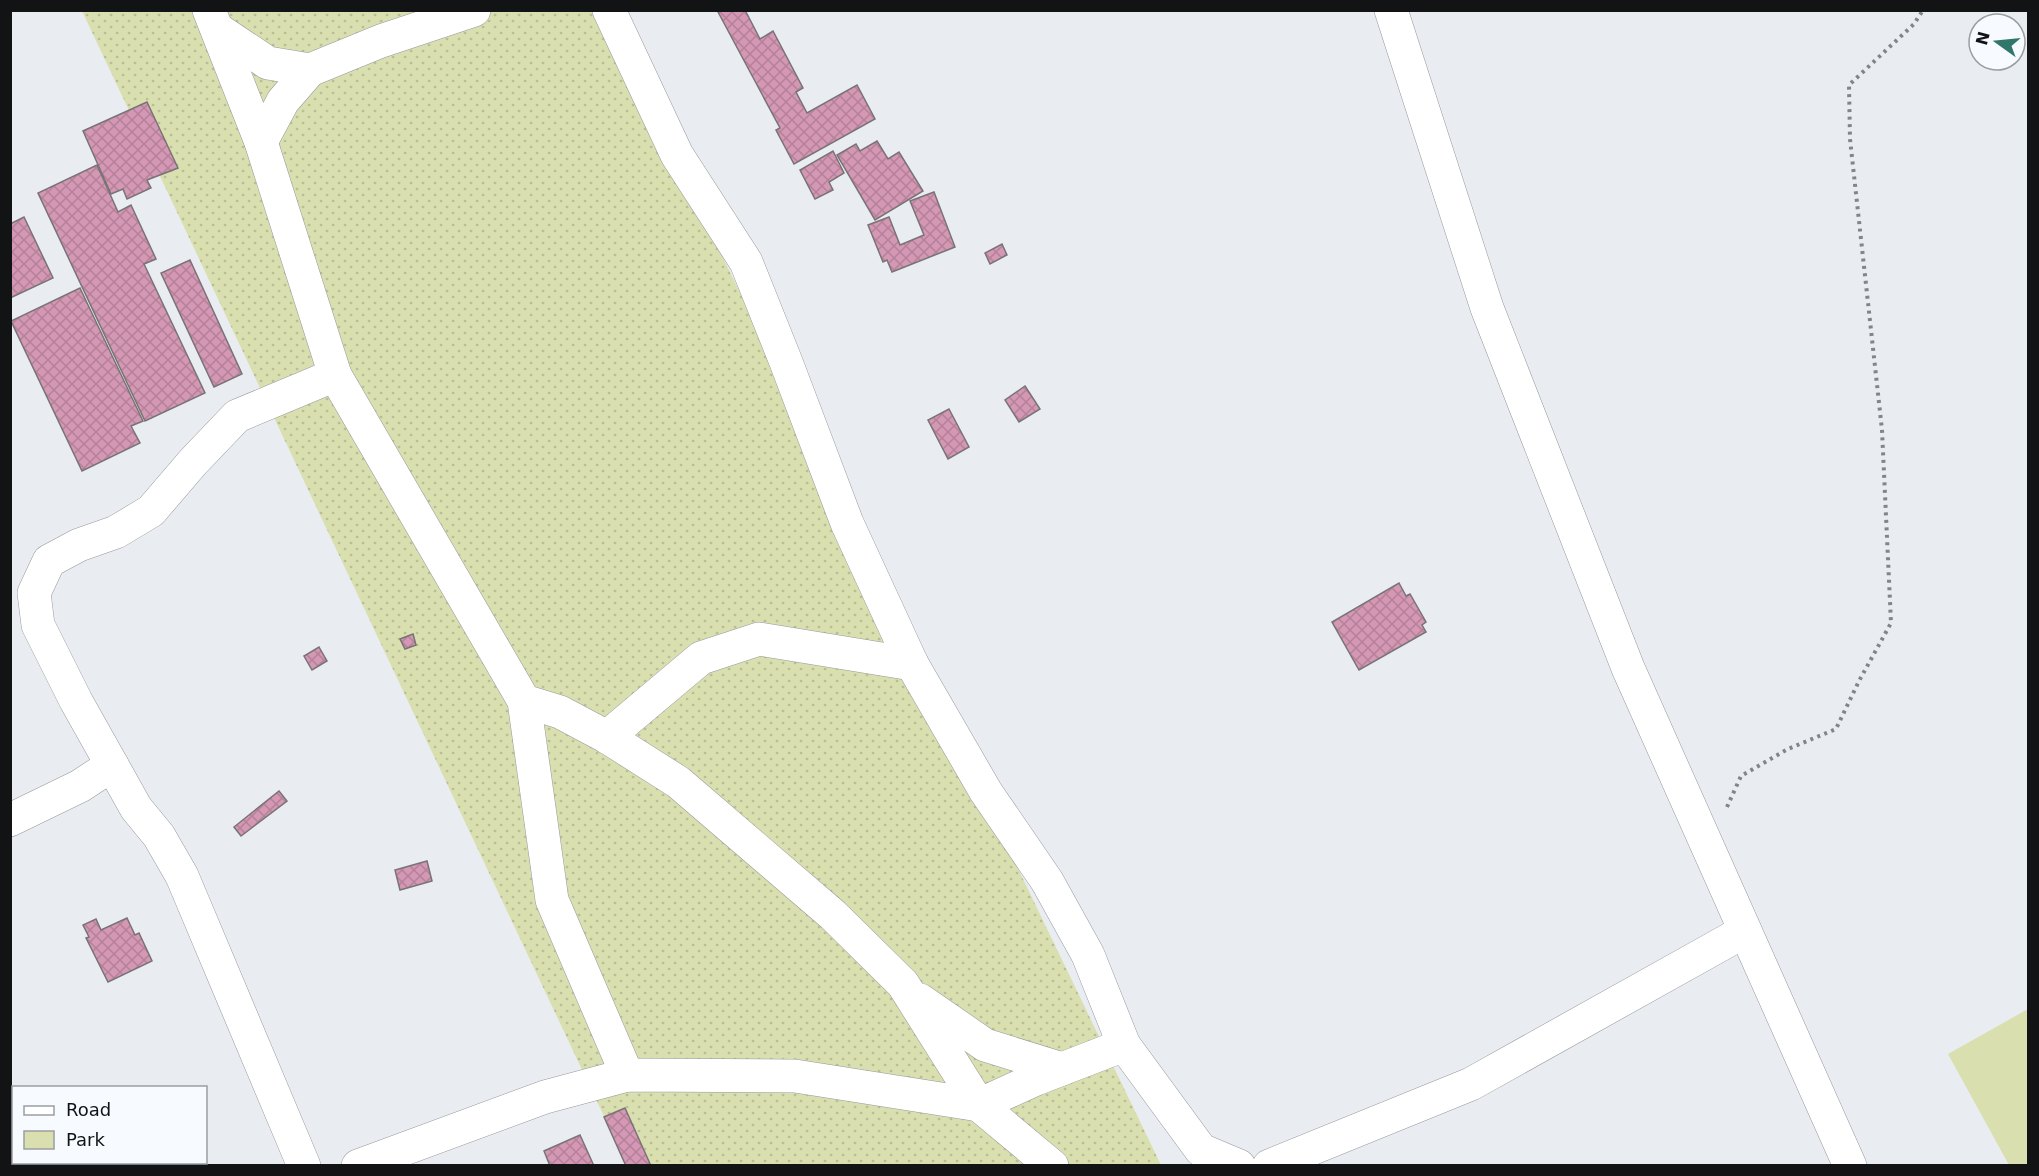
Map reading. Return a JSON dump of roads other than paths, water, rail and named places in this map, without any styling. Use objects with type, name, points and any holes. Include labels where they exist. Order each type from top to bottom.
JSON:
[{"type":"main road","points":[[261,142],[283,101],[310,70],[381,41],[474,10]]},
{"type":"main road","points":[[609,10],[677,155],[746,262],[847,523],[912,664],[986,792],[1047,881],[1088,956],[1124,1045],[1201,1150],[1239,1166]]},
{"type":"main road","points":[[1391,10],[1487,308],[1629,668],[1850,1166]]},
{"type":"main road","points":[[213,20],[268,63],[310,70]]},
{"type":"main road","points":[[213,20],[261,142],[335,375],[524,701],[552,900],[627,1075]]},
{"type":"main road","points":[[304,1166],[182,876],[159,836],[136,808],[76,701],[38,625],[34,593],[49,561],[79,545],[116,532],[151,512],[193,462],[237,416],[335,375]]},
{"type":"main road","points":[[607,737],[701,658],[759,639],[912,664]]},
{"type":"main road","points":[[524,701],[560,712],[607,737],[678,782],[833,915],[903,984],[980,1105],[1052,1166]]},
{"type":"main road","points":[[10,820],[80,786],[112,765]]},
{"type":"main road","points":[[1269,1166],[1471,1084],[1745,931]]},
{"type":"main road","points":[[908,992],[985,1045],[1062,1069]]},
{"type":"main road","points":[[358,1166],[545,1097],[627,1075],[795,1076],[980,1105],[1124,1045]]}]
